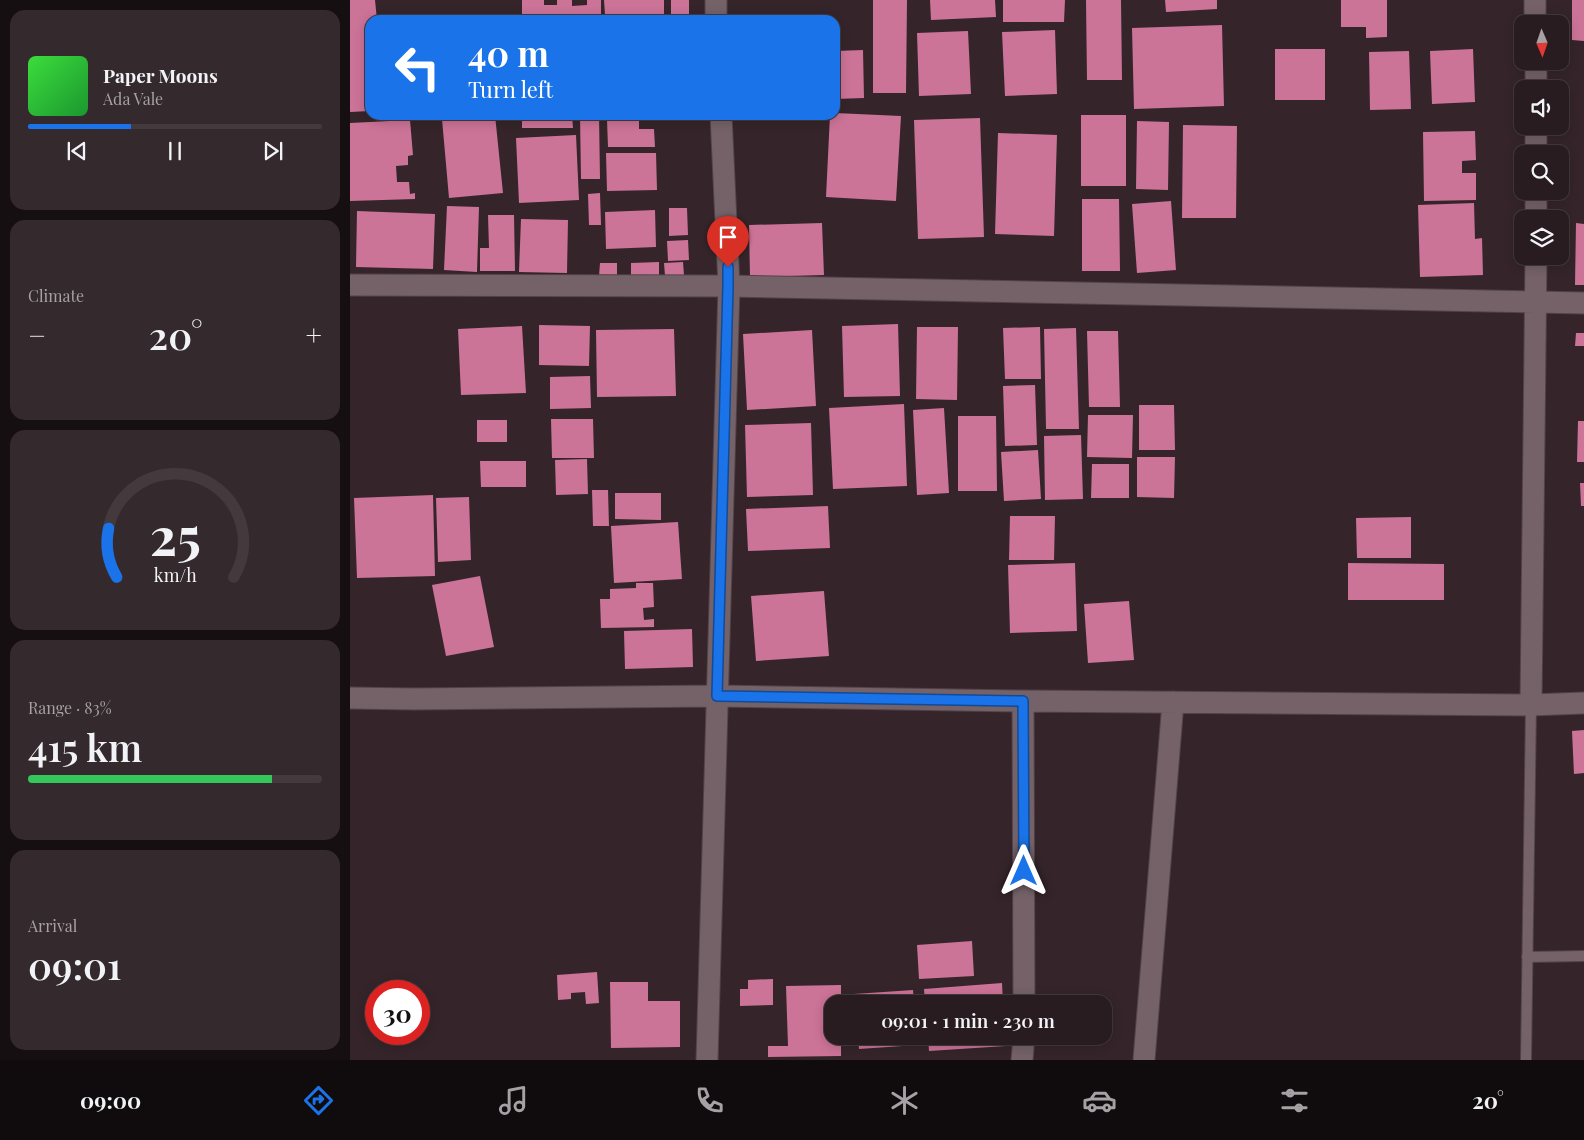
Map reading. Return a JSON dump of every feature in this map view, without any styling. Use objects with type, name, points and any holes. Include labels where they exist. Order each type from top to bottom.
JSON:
[{"type":"street","points":[[716,0],[716,15]]},
{"type":"street","points":[[1536,0],[1536,15]]},
{"type":"street","points":[[707,1060],[728,286],[721,120]]},
{"type":"street","points":[[1531,705],[1536,265]]},
{"type":"street","points":[[350,285],[728,286],[1584,303]]},
{"type":"street","points":[[350,698],[717,696],[1023,701],[1531,705],[1584,703]]},
{"type":"street","points":[[1023,701],[1024,995]]},
{"type":"street","points":[[1144,1060],[1173,702]]},
{"type":"street","points":[[1022,1060],[1023,1045]]},
{"type":"lane","points":[[1526,1060],[1531,705]]},
{"type":"lane","points":[[1527,957],[1584,956]]},
{"type":"building","points":[[350,0],[375,0],[376,15],[365,15],[365,111],[350,112]]},
{"type":"building","points":[[522,0],[544,0],[544,5],[557,5],[557,0],[572,0],[572,6],[587,5],[587,0],[601,0],[601,15],[522,15]]},
{"type":"building","points":[[604,0],[664,0],[664,14],[605,15]]},
{"type":"building","points":[[671,0],[689,0],[689,14],[671,14]]},
{"type":"building","points":[[873,0],[907,0],[906,93],[873,93]]},
{"type":"building","points":[[930,0],[995,0],[996,17],[931,20]]},
{"type":"building","points":[[1003,0],[1065,0],[1064,22],[1003,22]]},
{"type":"building","points":[[1086,0],[1121,0],[1122,80],[1087,80]]},
{"type":"building","points":[[1165,0],[1217,0],[1217,9],[1166,12]]},
{"type":"building","points":[[1341,0],[1387,0],[1387,37],[1366,38],[1366,27],[1341,27]]},
{"type":"building","points":[[1572,0],[1584,0],[1584,41],[1572,40]]},
{"type":"building","points":[[1222,25],[1224,106],[1134,109],[1132,28]]},
{"type":"building","points":[[1055,30],[1057,94],[1005,96],[1002,32]]},
{"type":"building","points":[[968,31],[971,94],[919,96],[917,33]]},
{"type":"building","points":[[1275,49],[1325,49],[1325,100],[1275,100]]},
{"type":"building","points":[[1473,49],[1475,102],[1432,104],[1430,51]]},
{"type":"building","points":[[863,50],[864,98],[840,99],[840,51]]},
{"type":"building","points":[[1409,51],[1411,109],[1370,110],[1369,52]]},
{"type":"building","points":[[840,113],[901,116],[896,201],[826,197],[830,120],[840,120]]},
{"type":"building","points":[[1081,115],[1126,115],[1126,186],[1081,186]]},
{"type":"building","points":[[980,118],[984,237],[918,239],[914,120]]},
{"type":"building","points":[[410,120],[413,155],[408,156],[408,165],[396,166],[397,182],[409,182],[410,194],[415,193],[415,199],[350,201],[350,123]]},
{"type":"building","points":[[442,120],[496,120],[503,193],[449,198]]},
{"type":"building","points":[[522,120],[572,120],[573,128],[522,128]]},
{"type":"building","points":[[580,120],[599,120],[600,179],[581,179]]},
{"type":"building","points":[[607,120],[639,120],[639,129],[654,129],[655,147],[608,147]]},
{"type":"building","points":[[1137,121],[1169,122],[1168,190],[1136,189]]},
{"type":"building","points":[[1183,125],[1237,126],[1236,218],[1182,218]]},
{"type":"building","points":[[1475,131],[1476,160],[1462,161],[1462,173],[1476,173],[1476,200],[1424,201],[1423,132]]},
{"type":"building","points":[[998,133],[1057,135],[1054,236],[995,234]]},
{"type":"building","points":[[576,135],[579,200],[519,203],[516,138]]},
{"type":"building","points":[[606,153],[656,153],[657,190],[607,191]]},
{"type":"building","points":[[600,193],[601,225],[589,225],[588,194]]},
{"type":"building","points":[[1082,199],[1119,199],[1120,271],[1082,271]]},
{"type":"building","points":[[1171,201],[1176,270],[1137,273],[1132,204]]},
{"type":"building","points":[[1474,203],[1475,239],[1482,238],[1483,275],[1420,277],[1418,205]]},
{"type":"building","points":[[447,206],[479,207],[477,272],[444,270]]},
{"type":"building","points":[[669,208],[687,208],[688,235],[669,236]]},
{"type":"building","points":[[655,210],[656,247],[606,249],[605,212]]},
{"type":"building","points":[[357,211],[435,214],[433,269],[356,267]]},
{"type":"building","points":[[488,215],[514,215],[515,271],[480,271],[480,248],[489,248]]},
{"type":"building","points":[[521,219],[568,220],[567,273],[519,272]]},
{"type":"building","points":[[822,223],[824,275],[750,277],[749,225]]},
{"type":"building","points":[[1576,223],[1584,224],[1584,285],[1575,285]]},
{"type":"building","points":[[688,240],[689,260],[668,261],[667,241]]},
{"type":"building","points":[[659,262],[659,278],[631,278],[631,263]]},
{"type":"building","points":[[683,262],[684,275],[665,276],[664,263]]},
{"type":"building","points":[[600,263],[617,263],[617,277],[599,276]]},
{"type":"building","points":[[898,324],[900,396],[844,397],[842,326]]},
{"type":"building","points":[[539,325],[590,326],[589,366],[539,365]]},
{"type":"building","points":[[522,326],[526,393],[461,395],[458,329]]},
{"type":"building","points":[[917,327],[958,327],[957,400],[916,399]]},
{"type":"building","points":[[1040,327],[1041,379],[1005,379],[1003,328]]},
{"type":"building","points":[[1076,328],[1079,429],[1046,429],[1044,329]]},
{"type":"building","points":[[674,329],[676,396],[597,397],[596,330]]},
{"type":"building","points":[[812,330],[816,406],[747,410],[743,334]]},
{"type":"building","points":[[1087,331],[1118,331],[1120,407],[1089,407]]},
{"type":"building","points":[[1576,333],[1584,333],[1584,346],[1575,346]]},
{"type":"building","points":[[590,376],[591,408],[550,409],[550,377]]},
{"type":"building","points":[[1035,385],[1037,445],[1005,446],[1003,386]]},
{"type":"building","points":[[904,404],[907,486],[833,489],[829,408]]},
{"type":"building","points":[[1139,405],[1174,405],[1175,450],[1139,450]]},
{"type":"building","points":[[944,408],[949,493],[917,495],[913,410]]},
{"type":"building","points":[[1088,415],[1133,415],[1132,458],[1087,457]]},
{"type":"building","points":[[958,416],[996,416],[997,491],[958,491]]},
{"type":"building","points":[[551,419],[593,419],[594,458],[552,458]]},
{"type":"building","points":[[477,420],[507,420],[507,442],[477,442]]},
{"type":"building","points":[[1578,421],[1584,421],[1584,462],[1577,462]]},
{"type":"building","points":[[811,423],[813,495],[747,497],[745,425]]},
{"type":"building","points":[[1081,435],[1083,499],[1045,500],[1044,436]]},
{"type":"building","points":[[1038,450],[1041,499],[1004,501],[1001,452]]},
{"type":"building","points":[[1137,457],[1175,457],[1174,498],[1137,497]]},
{"type":"building","points":[[587,459],[588,494],[556,495],[555,460]]},
{"type":"building","points":[[480,461],[526,461],[526,487],[481,487]]},
{"type":"building","points":[[1092,464],[1129,464],[1129,498],[1091,498]]},
{"type":"building","points":[[1580,483],[1584,483],[1584,506],[1581,506]]},
{"type":"building","points":[[592,490],[608,490],[609,526],[593,526]]},
{"type":"building","points":[[615,493],[661,493],[661,520],[615,519]]},
{"type":"building","points":[[433,495],[435,576],[357,578],[354,498]]},
{"type":"building","points":[[469,497],[471,560],[438,562],[436,498]]},
{"type":"building","points":[[828,506],[830,548],[748,551],[746,509]]},
{"type":"building","points":[[1010,516],[1055,516],[1054,560],[1009,560]]},
{"type":"building","points":[[1411,517],[1411,558],[1357,558],[1356,518]]},
{"type":"building","points":[[678,522],[682,579],[614,583],[611,526]]},
{"type":"building","points":[[1075,563],[1077,631],[1010,633],[1008,565]]},
{"type":"building","points":[[1348,563],[1444,564],[1444,600],[1348,600]]},
{"type":"building","points":[[480,576],[494,647],[446,656],[432,585]]},
{"type":"building","points":[[636,583],[653,583],[654,607],[643,608],[644,620],[654,619],[654,627],[601,628],[600,599],[610,599],[610,589],[636,588]]},
{"type":"building","points":[[824,591],[829,656],[756,661],[751,596]]},
{"type":"building","points":[[1129,601],[1134,660],[1088,663],[1084,604]]},
{"type":"building","points":[[692,629],[693,667],[625,669],[624,631]]},
{"type":"building","points":[[1584,730],[1584,773],[1574,774],[1572,731]]},
{"type":"building","points":[[972,941],[974,976],[919,979],[917,945]]},
{"type":"building","points":[[597,972],[599,1003],[586,1004],[585,992],[571,993],[571,999],[558,1000],[557,975]]},
{"type":"building","points":[[773,979],[773,1005],[740,1006],[740,989],[748,989],[748,980]]},
{"type":"building","points":[[610,982],[648,982],[648,1001],[680,1001],[680,1047],[611,1048]]},
{"type":"building","points":[[1002,983],[1003,995],[924,995],[924,989]]},
{"type":"building","points":[[841,985],[841,995],[824,995],[824,1045],[841,1045],[841,1056],[768,1057],[768,1046],[788,1046],[786,986]]},
{"type":"building","points":[[913,990],[913,995],[854,995]]},
{"type":"building","points":[[859,1045],[917,1045],[859,1049]]},
{"type":"building","points":[[929,1045],[1006,1046],[929,1051]]},
{"type":"route","points":[[728,267],[717,696],[1023,701],[1024,871]]}]
